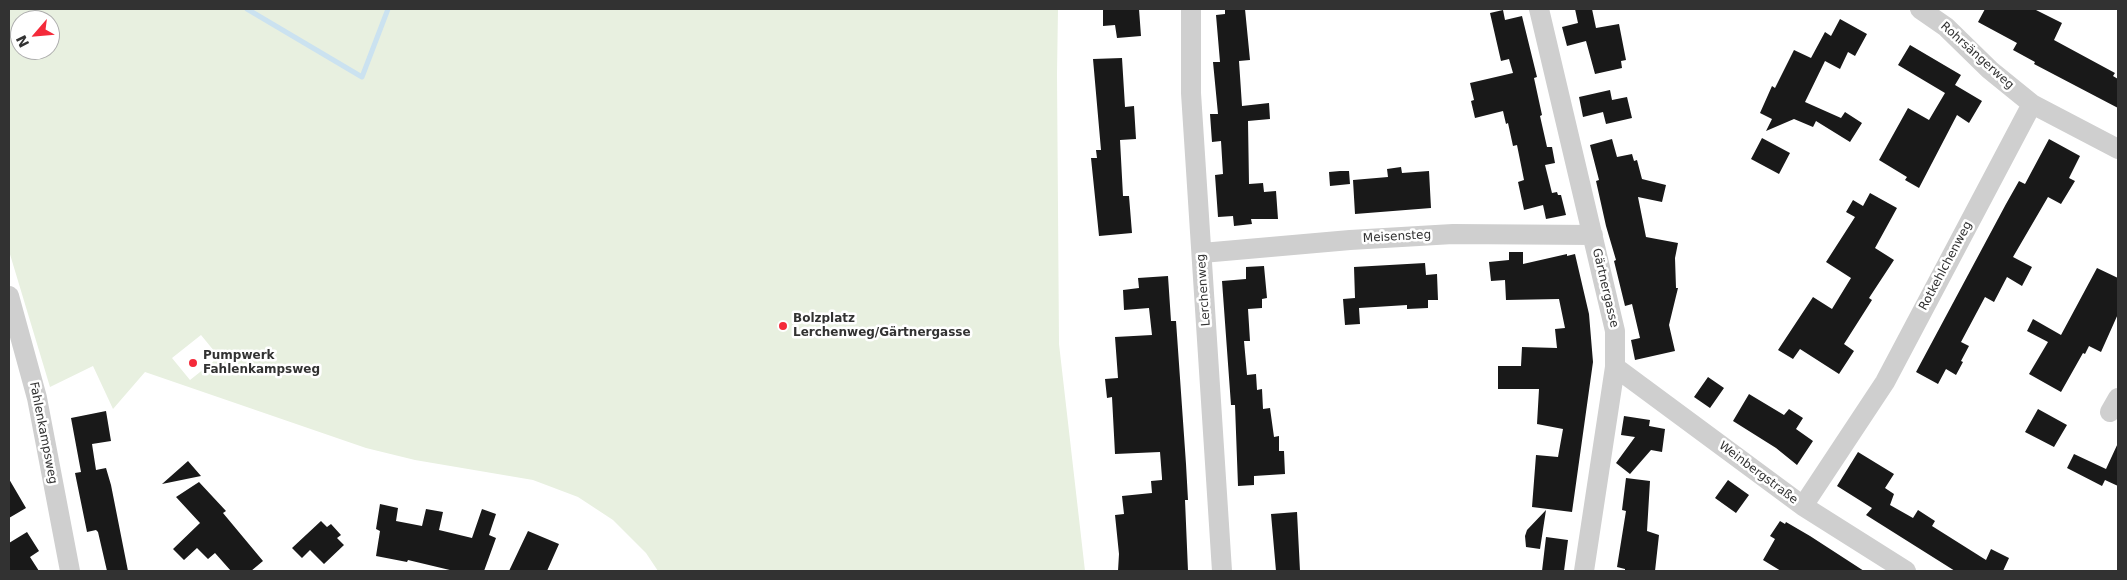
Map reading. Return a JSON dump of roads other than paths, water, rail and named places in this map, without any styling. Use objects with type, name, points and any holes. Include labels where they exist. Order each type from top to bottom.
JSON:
[{"type":"street","name":"Lerchenweg","points":[[1191,9],[1192,93],[1222,571]]},
{"type":"street","name":"Gärtnergasse","points":[[1539,9],[1615,331],[1615,367],[1584,571]]},
{"type":"street","name":"Rohrsängerweg","points":[[1920,9],[1946,27],[1990,70],[2032,104]]},
{"type":"street","points":[[2032,104],[2118,150]]},
{"type":"street","name":"Rotkehlchenweg","points":[[1803,506],[1885,382],[2032,104]]},
{"type":"street","name":"Meisensteg","points":[[1202,253],[1350,240],[1453,234],[1593,235]]},
{"type":"street","name":"Fahlenkampsweg","points":[[9,296],[38,398],[70,571]]},
{"type":"street","name":"Weinbergstraße","points":[[1615,367],[1803,506],[1906,571]]},
{"type":"waterway","points":[[247,9],[362,77],[388,9]]},
{"type":"place","name":"Bolzplatz Lerchenweg/Gärtnergasse","points":[[783,326]]},
{"type":"place","name":"Pumpwerk Fahlenkampsweg","points":[[193,363]]}]
